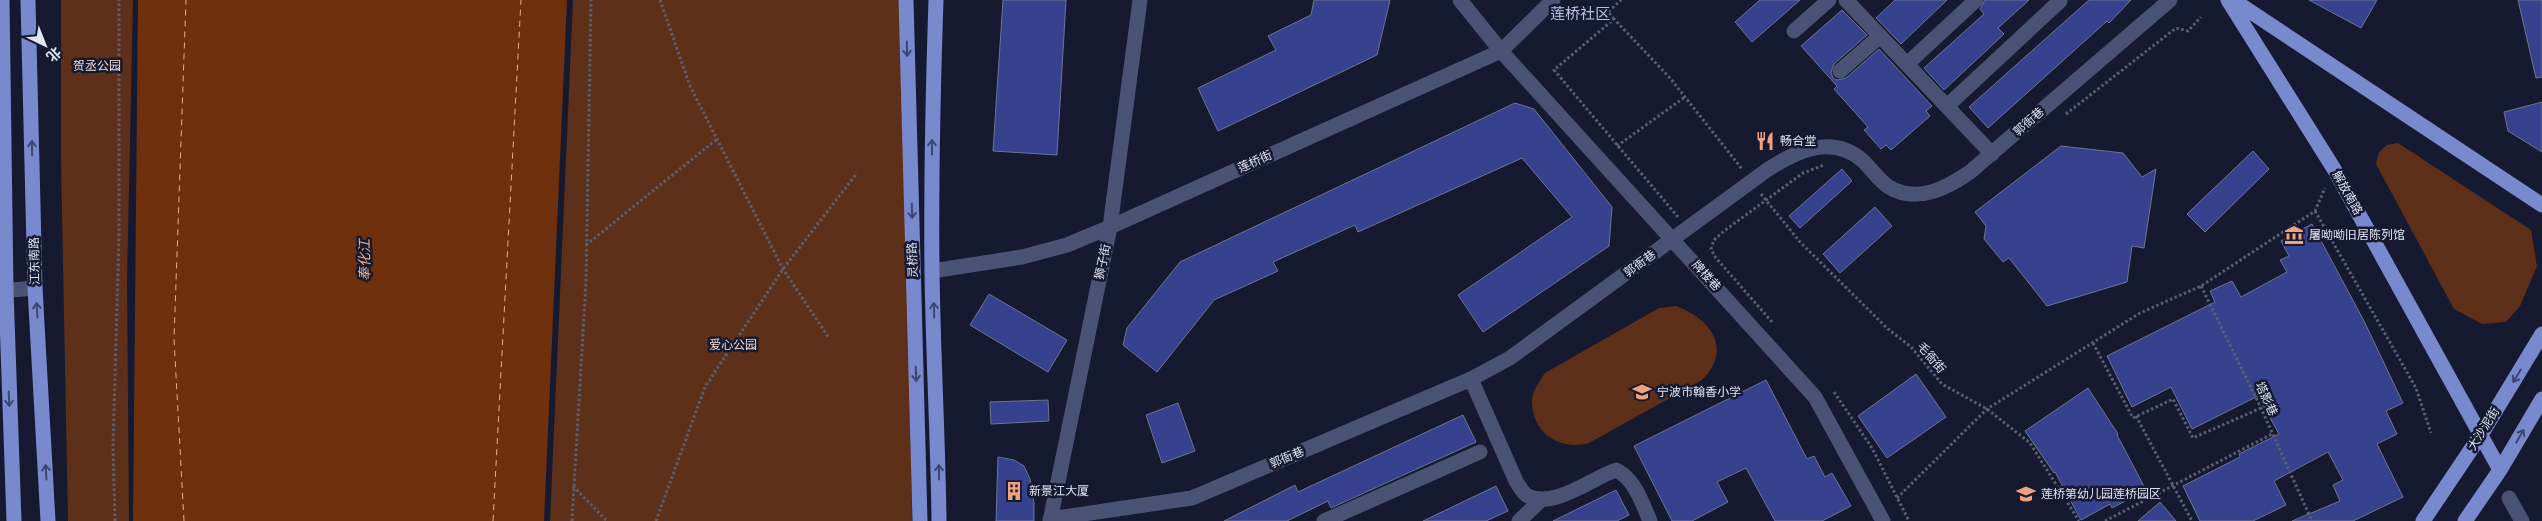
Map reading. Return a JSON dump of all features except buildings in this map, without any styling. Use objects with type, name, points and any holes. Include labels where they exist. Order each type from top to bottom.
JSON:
[{"type":"main road","points":[[2,0],[3,290],[14,521]]},
{"type":"main road","name":"江东南路","points":[[28,0],[35,288],[48,521]]},
{"type":"main road","name":"灵桥路","points":[[906,0],[920,521]]},
{"type":"main road","name":"灵桥路","points":[[936,0],[932,117],[932,271],[938,420],[939,521]]},
{"type":"main road","name":"解放南路","points":[[2228,0],[2334,169],[2482,433],[2500,470]]},
{"type":"main road","points":[[2233,0],[2542,204]]},
{"type":"main road","name":"大沙泥街","points":[[2423,521],[2482,433],[2542,334]]},
{"type":"main road","points":[[2465,521],[2500,470],[2542,399]]},
{"type":"street","name":"狮子街","points":[[1050,520],[1110,227],[1140,0]]},
{"type":"street","name":"牌楼巷","points":[[1460,0],[1501,51],[1815,397],[1883,521]]},
{"type":"street","name":"莲桥街","points":[[932,271],[1022,256],[1067,244],[1110,227],[1501,51],[1553,0]]},
{"type":"street","points":[[1794,31],[1829,0]]},
{"type":"street","points":[[1907,64],[1976,0]]},
{"type":"street","points":[[1947,106],[2060,0]]},
{"type":"street","name":"郭衙巷","points":[[1050,520],[1192,498],[1471,379],[1510,358],[1790,155],[1814,147],[1831,147],[1848,152],[1860,159],[1890,187],[1921,195],[1949,187],[1992,154],[2170,0]]},
{"type":"street","points":[[1853,2],[1880,36],[1992,154]]},
{"type":"street","points":[[1840,71],[1880,36]]},
{"type":"street","points":[[3,290],[35,288]]},
{"type":"street","points":[[1471,379],[1516,481],[1527,496],[1541,500],[1564,495],[1616,470],[1625,474],[1635,488],[1650,521]]},
{"type":"street","points":[[1324,521],[1480,452]]},
{"type":"street","points":[[2509,498],[2522,521]]},
{"type":"street","points":[[1519,521],[1541,500]]},
{"type":"path","points":[[115,521],[113,447],[119,235],[119,0]]},
{"type":"path","points":[[572,521],[572,485],[586,245],[591,0]]},
{"type":"path","points":[[660,0],[690,86],[783,269],[829,338]]},
{"type":"path","points":[[1621,0],[1608,12],[1614,19],[1554,70],[1688,229]]},
{"type":"path","points":[[2060,119],[2176,28],[2188,31],[2201,17]]},
{"type":"path","name":"毛衙街","points":[[1614,19],[1685,97],[1800,242],[1888,329],[1912,347],[1942,384],[1988,409],[2030,442],[2079,521]]},
{"type":"path","points":[[1617,146],[1685,97]]},
{"type":"path","points":[[586,245],[717,139]]},
{"type":"path","points":[[1779,329],[1716,258],[1711,248],[1714,240],[1724,231],[1803,173],[1831,162]]},
{"type":"path","points":[[1898,498],[1988,409],[2140,313],[2201,286],[2315,211],[2334,169]]},
{"type":"path","points":[[656,521],[705,387],[783,269],[857,173]]},
{"type":"path","points":[[2315,211],[2416,388],[2431,433]]},
{"type":"path","name":"塔影巷","points":[[2201,286],[2261,408],[2312,521]]},
{"type":"path","points":[[2093,343],[2132,418],[2173,399],[2193,438],[2261,408]]},
{"type":"path","points":[[1832,390],[1872,448],[1909,521]]},
{"type":"path","points":[[2136,416],[2192,521]]},
{"type":"path","points":[[2105,521],[2272,434]]},
{"type":"path","points":[[572,485],[606,521]]},
{"type":"green space","name":"贺丞公园","points":[[61,0],[133,0],[127,280],[129,521],[68,521],[61,160]]},
{"type":"green space","name":"爱心公园","points":[[573,0],[904,0],[912,521],[550,521]]},
{"type":"green space","points":[[2398,143],[2531,230],[2537,266],[2520,306],[2506,322],[2482,324],[2454,309],[2376,164],[2379,152],[2387,145]]},
{"type":"green space","points":[[1676,306],[1699,319],[1714,336],[1717,346],[1716,357],[1702,380],[1589,443],[1578,445],[1558,442],[1542,430],[1533,412],[1532,397],[1545,373],[1659,308]]},
{"type":"water","name":"奉化江","points":[[138,0],[567,0],[544,521],[133,521]]},
{"type":"ferry route","points":[[184,521],[174,339],[186,0]]},
{"type":"ferry route","points":[[493,521],[521,0]]},
{"type":"place","name":"畅合堂","points":[[1765,141]]},
{"type":"place","name":"屠呦呦旧居陈列馆","points":[[2294,235]]},
{"type":"place","name":"宁波市翰香小学","points":[[1642,392]]},
{"type":"place","name":"新景江大厦","points":[[1014,491]]},
{"type":"place","name":"莲桥第幼儿园莲桥园区","points":[[2026,494]]},
{"type":"district","name":"莲桥社区","points":[[1580,14]]}]
